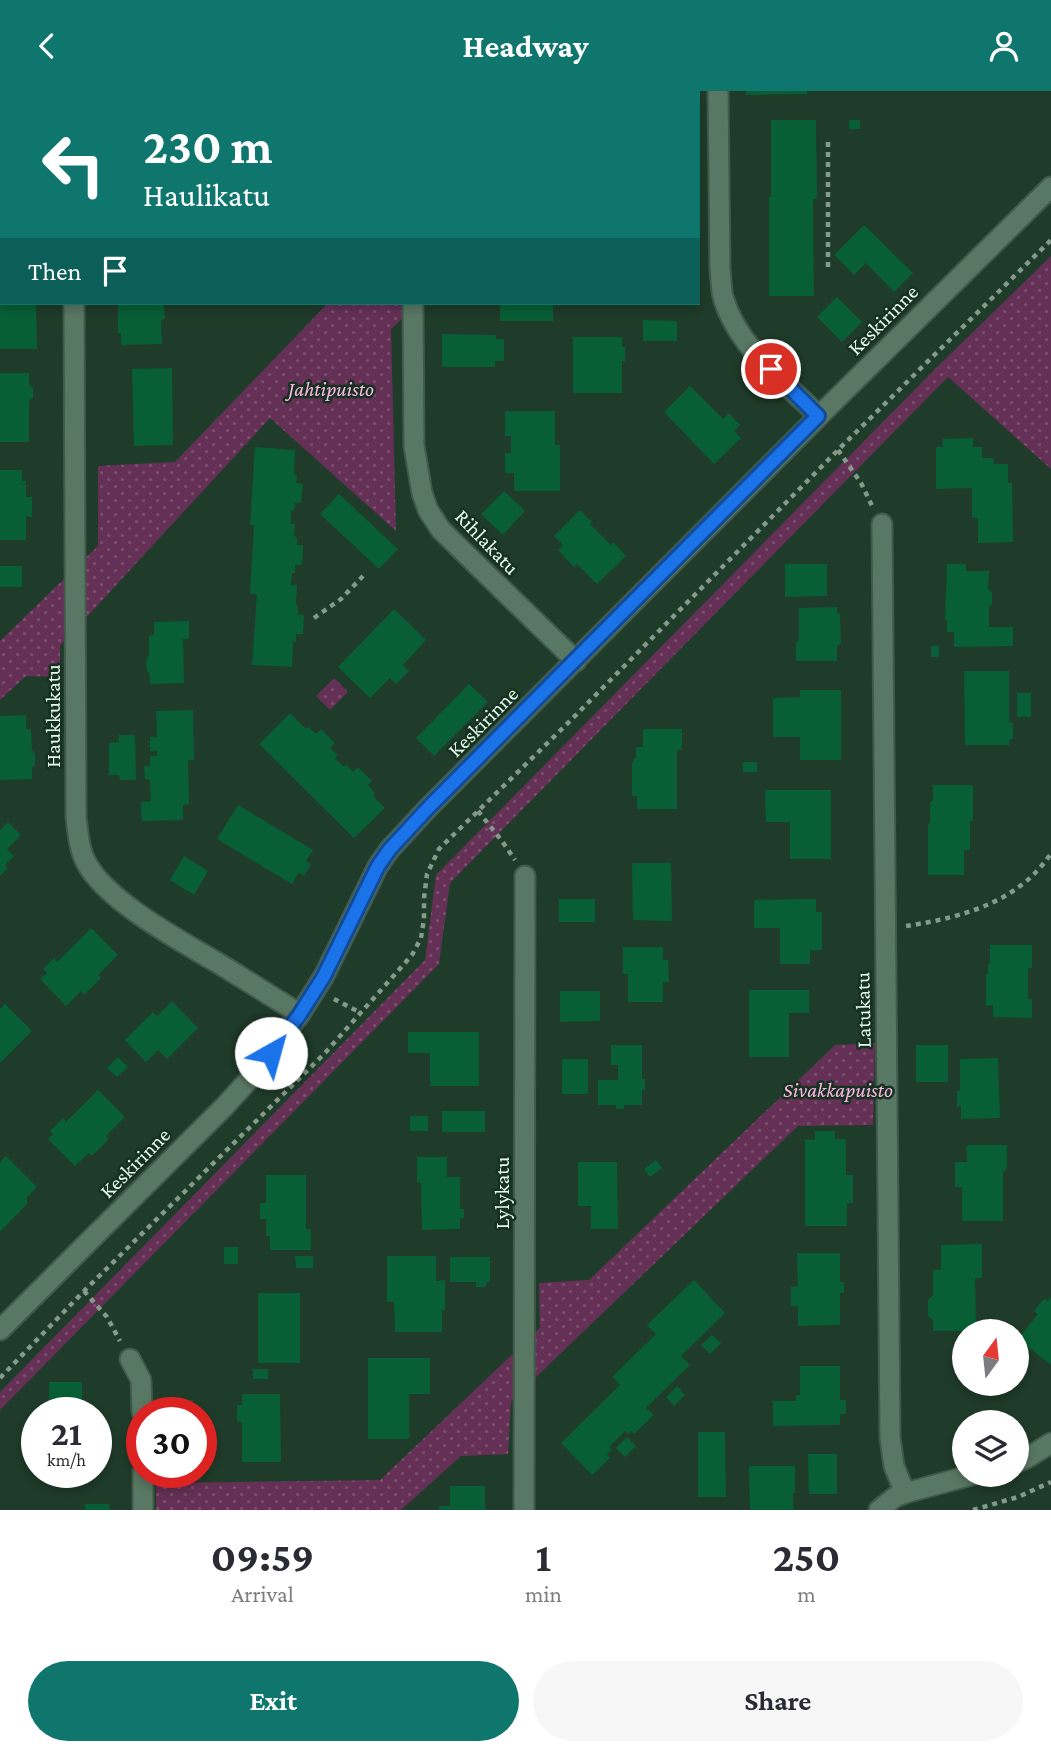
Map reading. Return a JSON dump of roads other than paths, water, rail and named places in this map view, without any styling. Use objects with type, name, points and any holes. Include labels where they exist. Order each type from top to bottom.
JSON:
[{"type":"street","points":[[719,91],[722,293],[739,331],[756,353],[818,416]]},
{"type":"street","name":"Keskirinne","points":[[0,1330],[257,1071],[316,989],[378,866],[390,849],[818,416],[1051,187]]},
{"type":"street","name":"Haukkukatu","points":[[74,305],[76,817],[79,841],[86,862],[97,879],[123,901],[164,931],[300,1014]]},
{"type":"street","name":"Rihlakatu","points":[[413,305],[414,446],[428,510],[441,530],[576,661]]},
{"type":"street","name":"Latukatu","points":[[882,524],[890,1438],[894,1466],[905,1493]]},
{"type":"street","name":"Lylykatu","points":[[524,1510],[525,876]]},
{"type":"street","points":[[130,1359],[141,1380],[142,1397]]},
{"type":"street","points":[[1029,1457],[1051,1443]]},
{"type":"street","points":[[879,1510],[895,1497],[952,1480]]},
{"type":"street","points":[[143,1488],[143,1510]]},
{"type":"park label","name":"Jahtipuisto","points":[[331,389]]},
{"type":"park label","name":"Sivakkapuisto","points":[[838,1090]]}]
